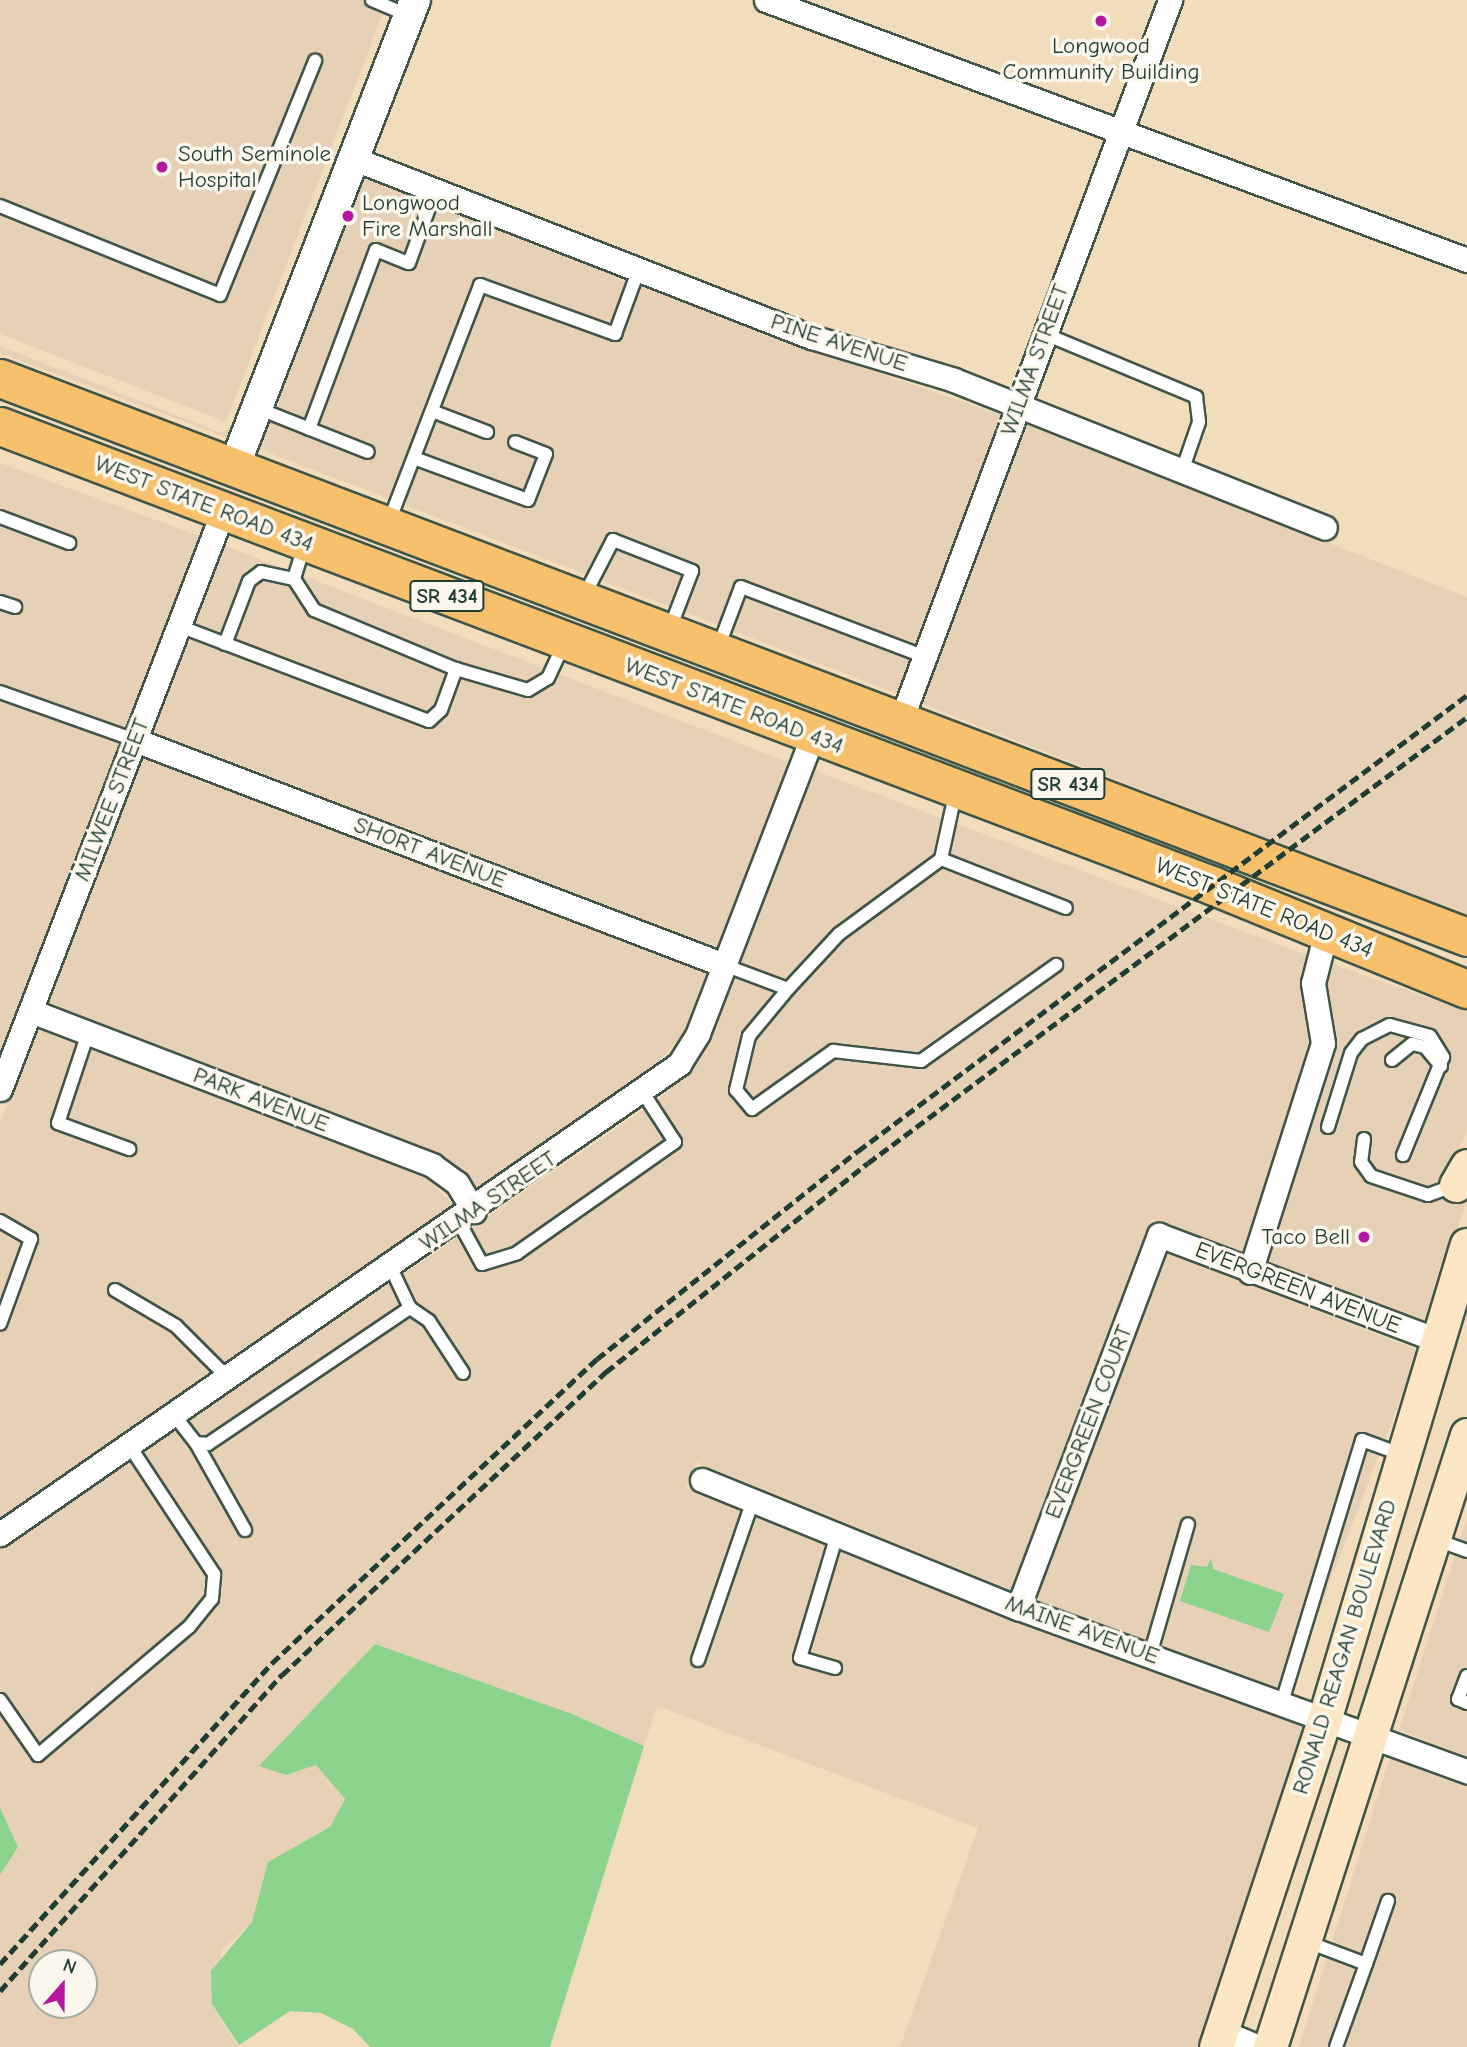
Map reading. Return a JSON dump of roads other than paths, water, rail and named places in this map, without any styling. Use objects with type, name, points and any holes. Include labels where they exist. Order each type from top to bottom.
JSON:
[{"type":"main road","name":"WEST STATE ROAD 434","points":[[0,378],[1467,937]]},
{"type":"main road","name":"WEST STATE ROAD 434","points":[[0,426],[813,735],[1467,989]]},
{"type":"main road","points":[[154,485],[200,483],[234,467]]},
{"type":"main road","points":[[223,511],[313,497]]},
{"type":"main road","name":"RONALD REAGAN BOULEVARD","points":[[1218,2039],[1325,1717],[1467,1245]]},
{"type":"main road","points":[[1270,2047],[1467,1435]]},
{"type":"street","points":[[766,0],[1464,259]]},
{"type":"street","name":"WILMA STREET","points":[[901,720],[1170,0]]},
{"type":"street","points":[[234,467],[412,7]]},
{"type":"street","name":"PINE AVENUE","points":[[352,158],[640,266],[789,329],[1018,406],[1325,528]]},
{"type":"street","name":"MILWEE STREET","points":[[0,1089],[223,511]]},
{"type":"street","name":"WILMA STREET","points":[[0,1534],[644,1094],[679,1064],[698,1033],[813,735]]},
{"type":"street","name":"SHORT AVENUE","points":[[135,740],[724,965]]},
{"type":"street","points":[[1250,1272],[1322,1043],[1312,983],[1325,932]]},
{"type":"street","name":"PARK AVENUE","points":[[31,1011],[432,1165],[457,1183],[466,1216]]},
{"type":"street","name":"EVERGREEN AVENUE","points":[[1158,1235],[1250,1272],[1437,1340]]},
{"type":"street","name":"EVERGREEN COURT","points":[[1018,1608],[1158,1235]]},
{"type":"street","name":"MAINE AVENUE","points":[[702,1480],[1018,1608],[1325,1717],[1467,1771]]},
{"type":"street","points":[[1218,2039],[1259,2047]]},
{"type":"lane","points":[[372,0],[412,7]]},
{"type":"lane","points":[[0,206],[220,295],[316,61]]},
{"type":"lane","points":[[309,429],[376,250],[409,263],[436,189]]},
{"type":"lane","points":[[388,526],[480,285],[615,334],[640,266]]},
{"type":"lane","points":[[1045,334],[1196,397],[1199,422],[1182,471]]},
{"type":"lane","points":[[256,408],[368,452]]},
{"type":"lane","points":[[432,411],[487,432]]},
{"type":"lane","points":[[414,457],[528,500],[545,454],[515,442]]},
{"type":"lane","points":[[0,517],[69,543]]},
{"type":"lane","points":[[583,599],[613,540],[692,571],[668,631]]},
{"type":"lane","points":[[305,542],[295,579],[314,610],[456,669],[528,690],[548,678],[565,642]]},
{"type":"lane","points":[[225,644],[249,580],[261,572],[295,579]]},
{"type":"lane","points":[[718,650],[741,587],[925,657]]},
{"type":"lane","points":[[0,602],[15,607]]},
{"type":"lane","points":[[179,626],[429,721],[441,710],[456,669]]},
{"type":"lane","points":[[0,692],[135,740]]},
{"type":"lane","points":[[956,790],[941,859],[838,933],[788,989],[749,1036],[736,1090],[752,1109],[833,1051],[921,1061],[1056,965]]},
{"type":"lane","points":[[941,859],[1066,908]]},
{"type":"lane","points":[[724,965],[788,989]]},
{"type":"lane","points":[[1328,1127],[1351,1054],[1377,1029],[1400,1026],[1430,1035],[1441,1045],[1441,1066],[1402,1155]]},
{"type":"lane","points":[[88,1033],[58,1122],[129,1149]]},
{"type":"lane","points":[[1392,1060],[1412,1044],[1425,1047],[1441,1066]]},
{"type":"lane","points":[[466,1216],[482,1264],[517,1253],[675,1142],[644,1094]]},
{"type":"lane","points":[[1364,1139],[1361,1163],[1371,1176],[1428,1195],[1462,1175]]},
{"type":"lane","points":[[0,1221],[31,1239],[0,1324]]},
{"type":"lane","points":[[391,1268],[410,1307],[429,1321],[463,1373]]},
{"type":"lane","points":[[116,1290],[176,1326],[228,1378]]},
{"type":"lane","points":[[196,1443],[208,1444],[410,1307]]},
{"type":"lane","points":[[174,1415],[196,1443],[245,1530]]},
{"type":"lane","points":[[1282,1702],[1362,1440],[1403,1455]]},
{"type":"lane","points":[[0,1700],[38,1755],[189,1627],[212,1599],[214,1574],[130,1445]]},
{"type":"lane","points":[[698,1660],[753,1500]]},
{"type":"lane","points":[[1150,1655],[1188,1524]]},
{"type":"lane","points":[[835,1668],[800,1658],[837,1535]]},
{"type":"lane","points":[[1434,1539],[1467,1551]]},
{"type":"lane","points":[[1467,1676],[1458,1699],[1467,1703]]},
{"type":"lane","points":[[1336,2047],[1388,1901]]},
{"type":"lane","points":[[1304,1941],[1366,1964]]},
{"type":"railway","points":[[0,1964],[272,1663],[597,1359],[858,1151],[1467,695]]},
{"type":"railway","points":[[0,1991],[282,1675],[606,1372],[868,1163],[1467,717]]},
{"type":"place","name":"Longwood Community Building","points":[[1101,21]]},
{"type":"place","name":"South Seminole Hospital","points":[[162,167]]},
{"type":"place","name":"Longwood Fire Marshall","points":[[348,216]]},
{"type":"place","name":"Taco Bell","points":[[1364,1237]]}]
